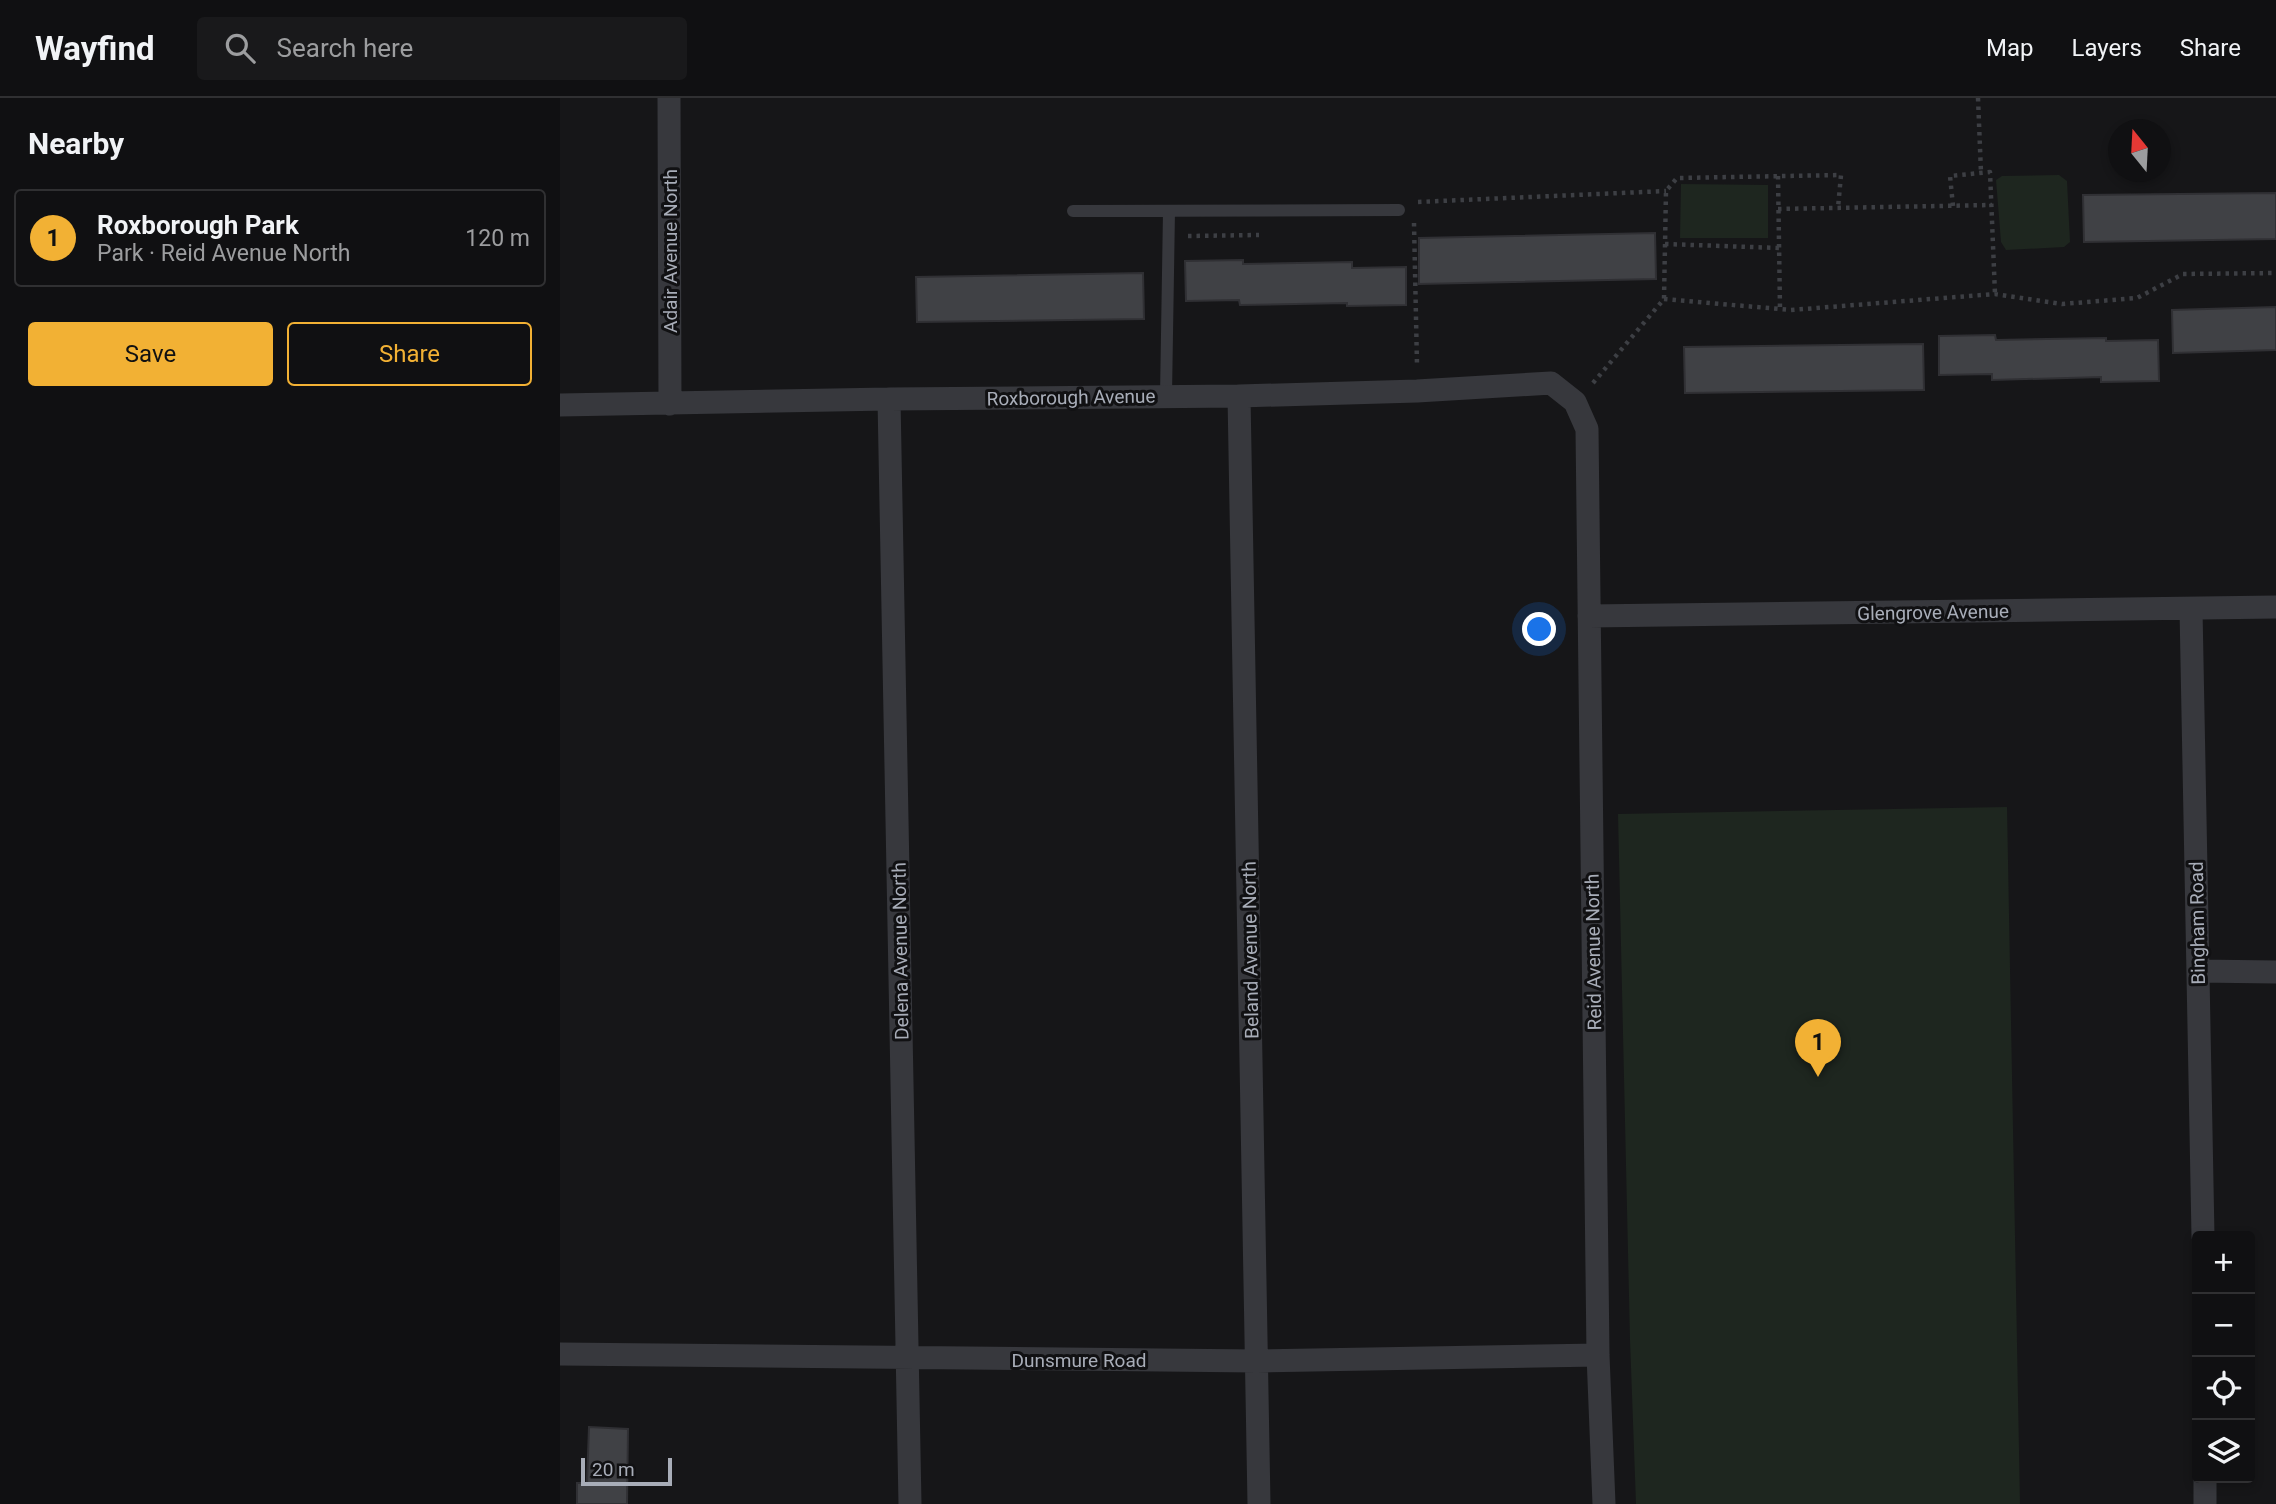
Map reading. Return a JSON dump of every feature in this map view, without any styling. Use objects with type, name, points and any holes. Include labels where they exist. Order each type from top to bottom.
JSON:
[{"type":"street","name":"Adair Avenue North","points":[[669,98],[670,404]]},
{"type":"street","name":"Roxborough Avenue","points":[[560,405],[1240,396],[1418,391],[1551,383],[1575,402]]},
{"type":"street","name":"Beland Avenue North","points":[[1240,396],[1259,1504]]},
{"type":"street","name":"Delena Avenue North","points":[[889,399],[910,1504]]},
{"type":"street","name":"Reid Avenue North","points":[[1575,402],[1587,429],[1598,1355],[1604,1504]]},
{"type":"street","name":"Glengrove Avenue","points":[[1589,616],[2276,607]]},
{"type":"street","name":"Bingham Road","points":[[2192,609],[2203,1231]]},
{"type":"street","points":[[2197,971],[2276,972]]},
{"type":"street","name":"Dunsmure Road","points":[[560,1354],[1257,1361],[1598,1355]]},
{"type":"street","points":[[2205,1483],[2205,1504]]},
{"type":"lane","points":[[1073,211],[1399,211]]},
{"type":"lane","points":[[1166,396],[1169,211]]},
{"type":"path","points":[[1978,98],[1981,173]]},
{"type":"path","points":[[1953,205],[1950,176],[1990,172],[1995,294]]},
{"type":"path","points":[[1575,402],[1604,372],[1664,299],[1666,191],[1677,178],[1841,175],[1839,208]]},
{"type":"path","points":[[1778,176],[1780,309]]},
{"type":"path","points":[[1413,202],[1666,191]]},
{"type":"path","points":[[1778,209],[1992,205]]},
{"type":"path","points":[[1413,212],[1418,391]]},
{"type":"path","points":[[1665,244],[1779,248]]},
{"type":"path","points":[[1664,299],[1780,309],[1995,294],[2062,304],[2137,298],[2183,274],[2276,273]]},
{"type":"shaded area","points":[[2059,175],[2067,181],[2070,242],[2064,247],[2006,250],[2001,242],[1996,180],[2002,176]]},
{"type":"shaded area","points":[[1681,184],[1768,185],[1768,238],[1680,238]]},
{"type":"shaded area","points":[[2007,807],[2020,1504],[1636,1504],[1618,814]]},
{"type":"building","points":[[2276,193],[2276,239],[2084,242],[2083,195]]},
{"type":"building","points":[[1655,233],[1656,279],[1419,284],[1419,238]]},
{"type":"building","points":[[1243,260],[1243,264],[1352,262],[1352,268],[1406,267],[1406,305],[1240,305],[1239,300],[1186,301],[1185,261]]},
{"type":"building","points":[[1143,273],[1144,319],[917,322],[916,277]]},
{"type":"building","points":[[2276,307],[2276,350],[2173,353],[2172,310]]},
{"type":"building","points":[[1995,335],[1996,340],[2158,340],[2159,381],[2101,382],[2101,377],[1992,380],[1992,374],[1939,375],[1939,336]]},
{"type":"building","points":[[1923,344],[1924,390],[1685,393],[1684,347]]},
{"type":"building","points":[[589,1427],[628,1429],[627,1504],[577,1504],[577,1483],[587,1483]]},
{"type":"place","name":"Roxborough Park","points":[[1818,1077]]}]
